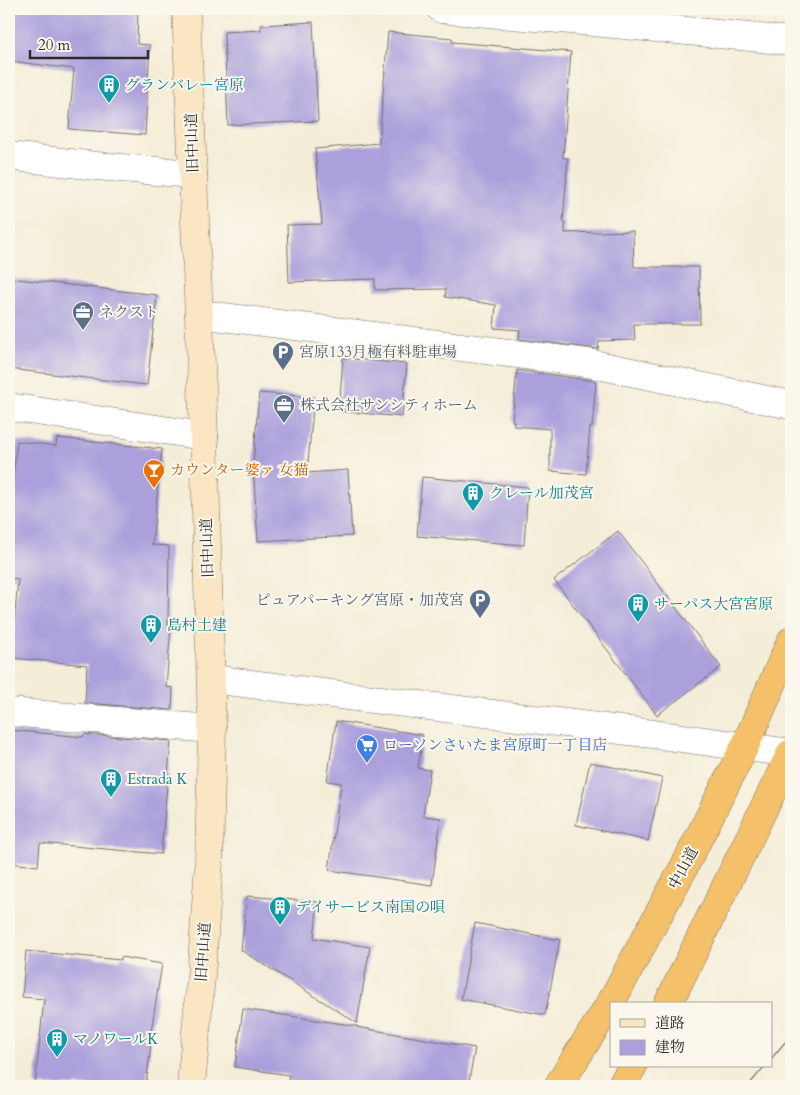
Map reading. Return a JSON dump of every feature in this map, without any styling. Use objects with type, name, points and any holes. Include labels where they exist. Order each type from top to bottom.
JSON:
[{"type":"highway","name":"中山道","points":[[611,1002],[683,869],[745,746],[791,641]]},
{"type":"highway","points":[[669,1002],[791,753]]},
{"type":"highway","name":"中山道","points":[[558,1086],[610,1003]]},
{"type":"highway","points":[[621,1086],[632,1068]]},
{"type":"main road","name":"旧中山道","points":[[186,9],[204,436],[212,729],[209,862],[191,1086]]},
{"type":"street","points":[[441,9],[583,20],[791,41]]},
{"type":"street","points":[[9,156],[193,174]]},
{"type":"street","points":[[199,314],[588,363],[791,405]]},
{"type":"street","points":[[9,407],[204,436]]},
{"type":"street","points":[[211,679],[791,753]]},
{"type":"street","points":[[9,712],[212,729]]},
{"type":"building","points":[[9,9],[138,9],[137,44],[150,45],[145,135],[69,129],[74,69],[9,61]]},
{"type":"building","points":[[313,22],[318,121],[228,125],[224,32],[261,30],[261,25]]},
{"type":"building","points":[[388,32],[452,38],[452,42],[571,52],[563,158],[568,158],[563,222],[565,222],[565,233],[633,231],[634,267],[699,267],[700,324],[634,324],[635,340],[599,341],[598,349],[519,339],[520,330],[494,328],[496,305],[445,297],[446,289],[375,290],[375,279],[289,282],[287,225],[322,224],[315,149],[379,143]]},
{"type":"building","points":[[9,278],[157,295],[147,385],[9,369]]},
{"type":"building","points":[[343,358],[407,364],[402,417],[339,411]]},
{"type":"building","points":[[517,370],[596,381],[586,474],[550,471],[550,429],[514,426],[514,421],[512,421]]},
{"type":"building","points":[[259,393],[314,397],[307,473],[348,470],[352,536],[258,541],[253,465]]},
{"type":"building","points":[[57,438],[162,449],[152,545],[169,546],[168,626],[171,626],[166,687],[173,688],[172,710],[85,703],[87,665],[11,658],[18,579],[9,578],[9,514],[17,441],[56,446]]},
{"type":"building","name":"クレール加茂宮","points":[[422,477],[528,487],[524,545],[417,536]]},
{"type":"building","name":"サーパス大宮宮原","points":[[618,531],[721,667],[657,715],[554,580]]},
{"type":"building","points":[[336,721],[423,735],[418,768],[430,770],[423,816],[441,818],[432,885],[329,870],[341,783],[327,781]]},
{"type":"building","name":"Estrada K","points":[[9,730],[83,737],[84,734],[171,741],[161,854],[40,843],[38,866],[9,863]]},
{"type":"building","points":[[590,762],[662,778],[648,841],[576,825]]},
{"type":"building","points":[[247,896],[318,902],[314,938],[370,947],[357,1023],[241,950]]},
{"type":"building","points":[[475,923],[560,940],[545,1015],[461,999]]},
{"type":"building","points":[[26,951],[121,960],[121,957],[162,964],[149,1044],[151,1044],[146,1086],[35,1086],[44,999],[22,997]]},
{"type":"building","points":[[243,1009],[357,1026],[475,1048],[468,1086],[318,1086],[288,1081],[289,1075],[235,1067]]},
{"type":"tram line","points":[[772,1058],[791,1035]]},
{"type":"tram line","points":[[748,1086],[763,1068]]},
{"type":"place","name":"グランバレー宮原","points":[[109,104]]},
{"type":"place","name":"ネクスト","points":[[83,331]]},
{"type":"place","name":"宮原133月極有料駐車場","points":[[283,371]]},
{"type":"place","name":"株式会社サンシティホーム","points":[[284,424]]},
{"type":"place","name":"カウンター婆ァ 女猫","points":[[154,489]]},
{"type":"place","name":"クレール加茂宮","points":[[473,512]]},
{"type":"place","name":"ピュアパーキング宮原・加茂宮","points":[[480,619]]},
{"type":"place","name":"サーパス大宮宮原","points":[[638,623]]},
{"type":"place","name":"島村土建","points":[[151,644]]},
{"type":"place","name":"ローソンさいたま宮原町一丁目店","points":[[367,764]]},
{"type":"place","name":"Estrada K","points":[[111,798]]},
{"type":"place","name":"デイサービス南国の唄","points":[[280,926]]},
{"type":"place","name":"マノワールK","points":[[57,1058]]}]
